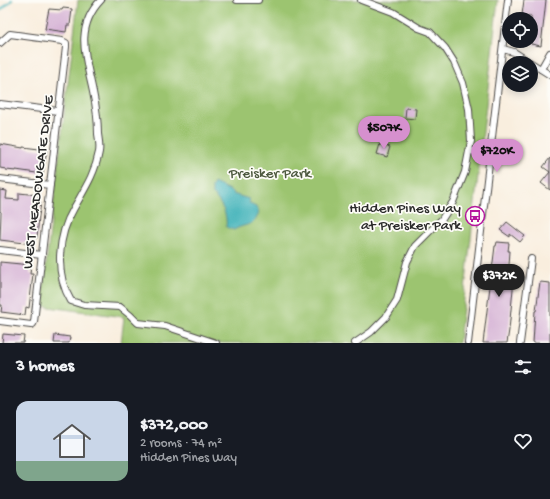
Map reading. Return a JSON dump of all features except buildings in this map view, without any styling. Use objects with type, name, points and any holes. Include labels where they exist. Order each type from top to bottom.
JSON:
[{"type":"street","points":[[101,0],[87,20],[84,36],[84,55],[98,118],[99,152],[92,177],[73,208],[67,221],[63,236],[60,257],[61,276],[66,293],[71,301],[84,305],[120,307],[138,323],[165,326],[216,343]]},
{"type":"street","points":[[237,0],[258,0]]},
{"type":"street","points":[[355,343],[371,332],[386,317],[397,300],[406,262],[415,246],[442,219],[453,202],[465,172],[470,151],[471,129],[469,109],[463,83],[454,62],[444,48],[430,32],[419,28],[392,12],[361,0]]},
{"type":"street","points":[[468,343],[508,0]]},
{"type":"street","name":"WEST MEADOWGATE DRIVE","points":[[0,43],[10,34],[62,41],[66,43],[33,324],[0,321]]},
{"type":"street","points":[[503,49],[514,52],[550,75]]},
{"type":"street","points":[[541,69],[550,54]]},
{"type":"street","points":[[0,104],[58,111]]},
{"type":"street","points":[[470,151],[491,154]]},
{"type":"street","points":[[0,179],[50,185]]},
{"type":"street","points":[[0,250],[42,255]]},
{"type":"street","points":[[520,343],[531,259]]},
{"type":"green space","name":"Preisker Park","points":[[78,0],[498,0],[459,343],[121,343],[124,317],[41,306]]},
{"type":"water","points":[[214,183],[229,190],[233,194],[249,199],[250,204],[256,207],[259,213],[257,218],[251,223],[234,230],[226,227],[225,213],[212,193]]},
{"type":"waterway","points":[[0,11],[12,0]]},
{"type":"place","name":"Hidden Pines Way at Preisker Park","points":[[475,216]]}]
